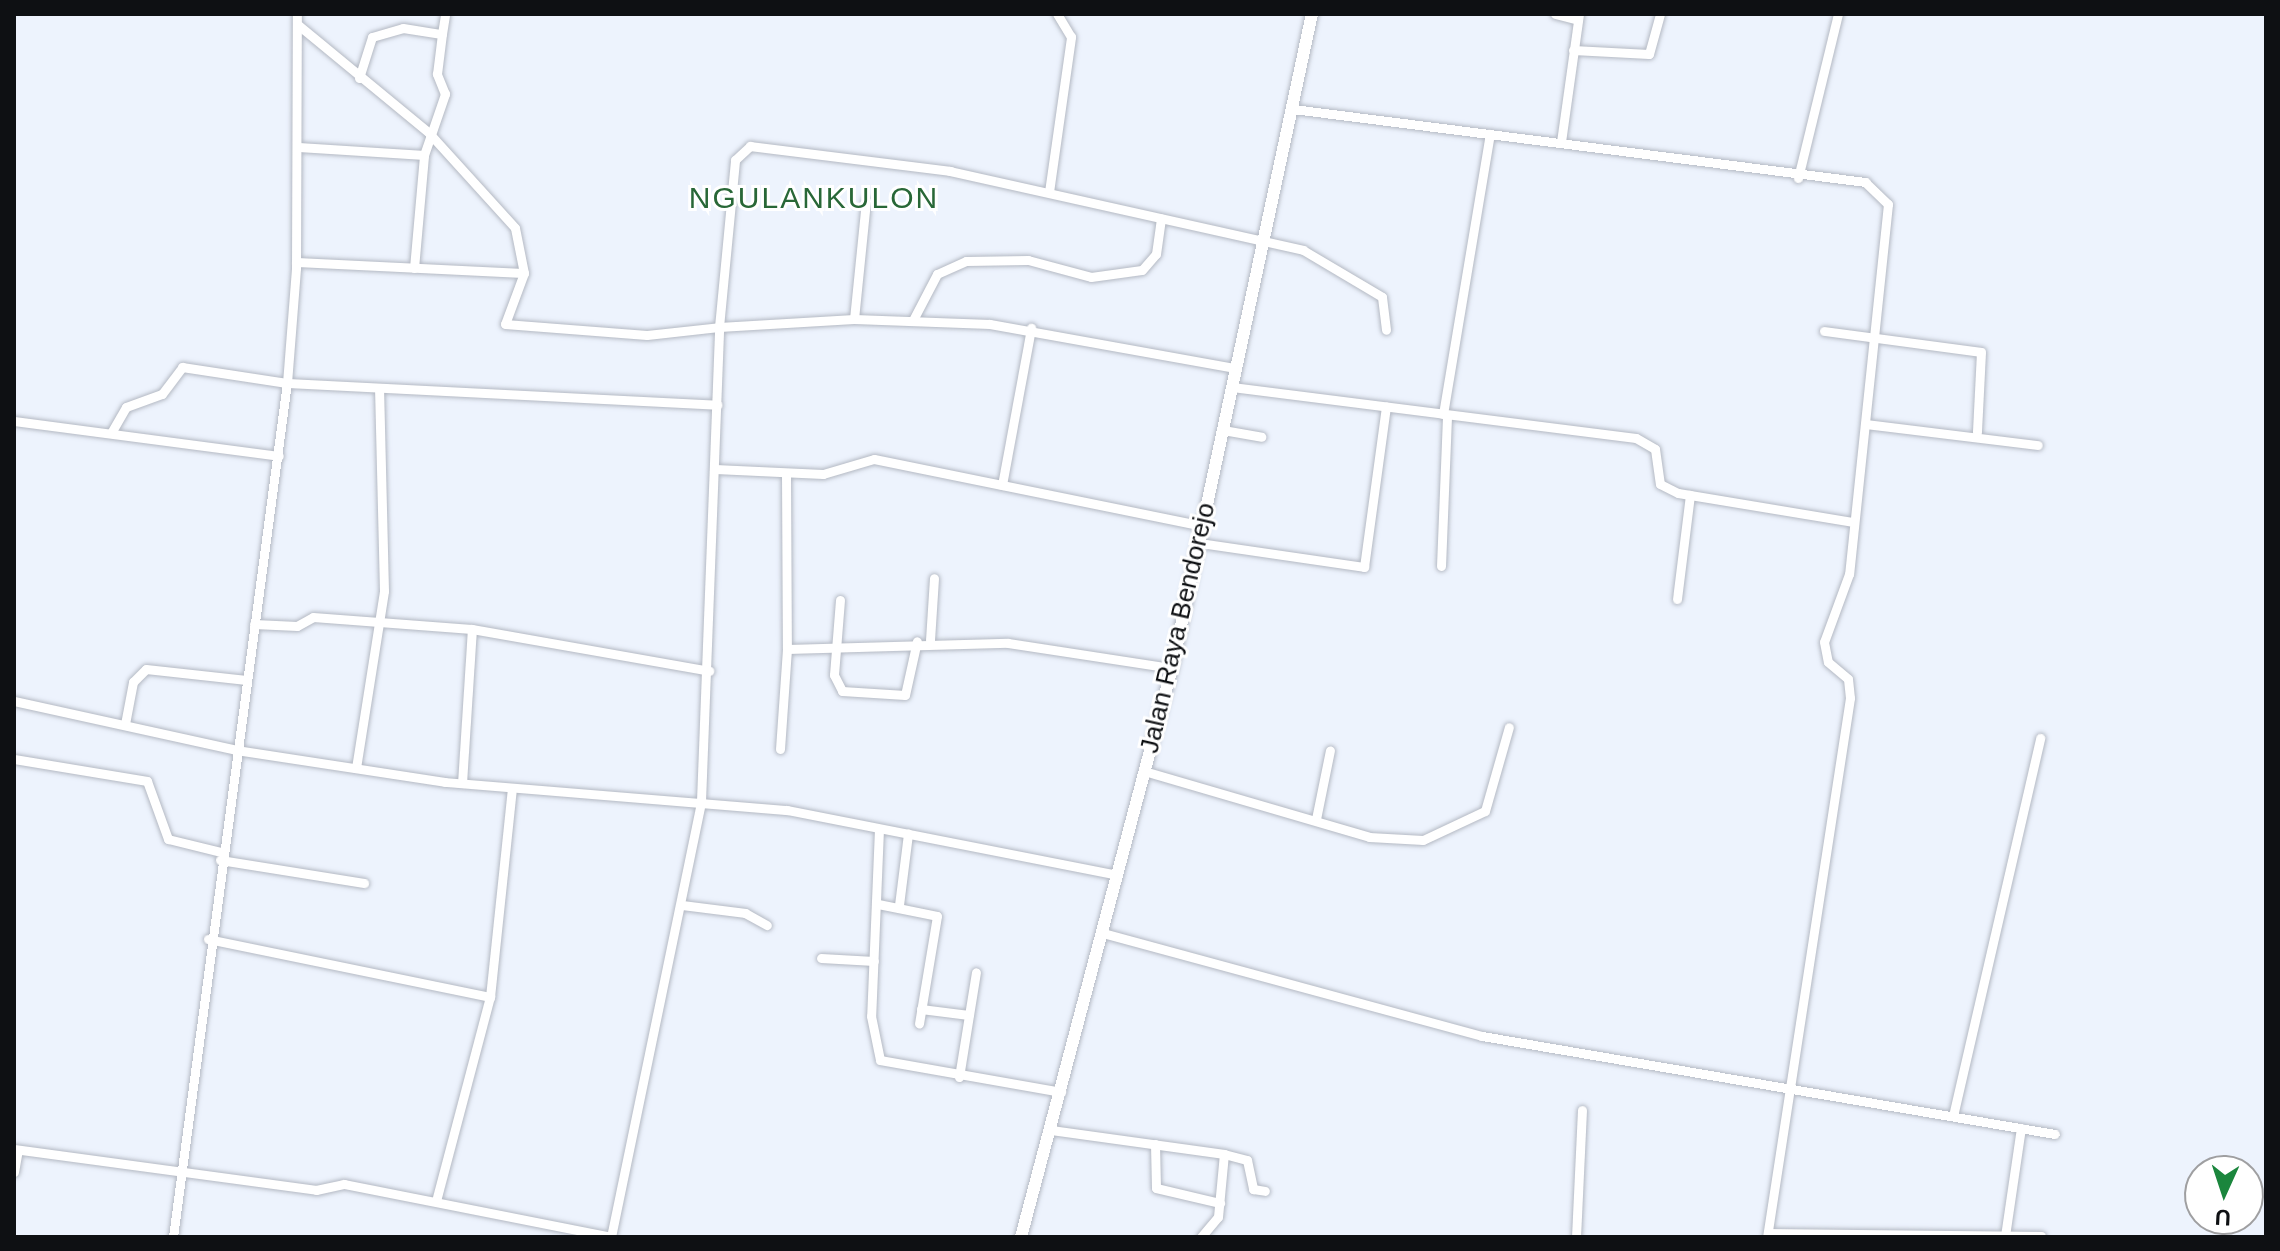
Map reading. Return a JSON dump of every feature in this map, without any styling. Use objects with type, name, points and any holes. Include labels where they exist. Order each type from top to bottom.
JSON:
[{"type":"main road","name":"Jalan Raya Bendorejo","points":[[1021,1237],[1172,668],[1235,368],[1266,242],[1312,14]]},
{"type":"street","points":[[414,268],[424,155],[428,136],[445,94],[437,74],[445,14]]},
{"type":"street","points":[[1049,192],[1071,37],[1057,14]]},
{"type":"street","points":[[1555,14],[1577,16],[1561,142]]},
{"type":"street","points":[[1573,50],[1649,54],[1660,14]]},
{"type":"street","points":[[1798,178],[1838,14]]},
{"type":"street","points":[[297,19],[359,78],[428,136],[515,228],[524,273],[505,324],[647,335],[719,327],[854,319],[913,320],[1031,328],[1235,368]]},
{"type":"street","points":[[173,1237],[208,939],[287,383],[296,262],[299,147],[297,19]]},
{"type":"street","points":[[359,78],[372,37],[403,28],[442,34]]},
{"type":"street","points":[[1293,109],[1561,142],[1798,178],[1865,182],[1884,197],[1878,338],[1849,574],[1824,642],[1828,662],[1848,679],[1767,1235],[2041,1236]]},
{"type":"street","points":[[1441,566],[1445,414],[1490,134]]},
{"type":"street","points":[[299,147],[424,155]]},
{"type":"street","points":[[14,1172],[16,1150],[436,1201],[557,1233],[611,1237],[682,905],[701,801],[709,671],[719,327],[740,149],[866,156],[1049,192],[1303,250],[1382,297],[1386,330]]},
{"type":"street","points":[[854,319],[866,201]]},
{"type":"street","points":[[913,320],[937,274],[975,260],[1028,260],[1091,277],[1142,270],[1156,254],[1161,218]]},
{"type":"street","points":[[296,262],[524,273]]},
{"type":"street","points":[[1002,485],[1031,328]]},
{"type":"street","points":[[1824,331],[1981,352],[1977,432]]},
{"type":"street","points":[[111,433],[126,407],[162,394],[182,367],[287,383],[717,405]]},
{"type":"street","points":[[1232,387],[1636,438],[1655,449],[1660,484],[1690,495],[1854,522]]},
{"type":"street","points":[[356,768],[381,622],[379,388]]},
{"type":"street","points":[[1200,543],[1364,567],[1386,407]]},
{"type":"street","points":[[14,421],[279,456]]},
{"type":"street","points":[[1866,424],[1977,432],[2038,445]]},
{"type":"street","points":[[1223,430],[1261,437]]},
{"type":"street","points":[[715,469],[786,474],[835,472],[874,459],[1203,526]]},
{"type":"street","points":[[780,749],[787,649],[786,474]]},
{"type":"street","points":[[1677,599],[1690,495]]},
{"type":"street","points":[[930,640],[934,578]]},
{"type":"street","points":[[840,600],[835,646],[842,691],[902,696],[917,641]]},
{"type":"street","points":[[254,624],[297,626],[313,617],[472,629],[709,671]]},
{"type":"street","points":[[462,783],[472,629]]},
{"type":"street","points":[[787,649],[930,640],[1008,643],[1172,668]]},
{"type":"street","points":[[125,724],[133,682],[146,669],[246,680]]},
{"type":"street","points":[[14,701],[236,750],[462,783],[701,801],[908,834],[1117,875]]},
{"type":"street","points":[[1144,771],[1391,841],[1442,837],[1492,799],[1509,727]]},
{"type":"street","points":[[1953,1116],[2040,738]]},
{"type":"street","points":[[1316,819],[1330,750]]},
{"type":"street","points":[[14,759],[147,781],[168,839],[220,856],[364,883]]},
{"type":"street","points":[[436,1201],[490,997],[512,788]]},
{"type":"street","points":[[879,829],[871,1016],[880,1060],[959,1077],[1061,1092]]},
{"type":"street","points":[[899,905],[908,834]]},
{"type":"street","points":[[878,904],[899,905],[937,916],[919,1024]]},
{"type":"street","points":[[682,905],[745,913],[767,925]]},
{"type":"street","points":[[1103,933],[1437,1021],[1482,1036],[1790,1092],[2055,1134]]},
{"type":"street","points":[[208,939],[490,997]]},
{"type":"street","points":[[821,958],[874,961]]},
{"type":"street","points":[[959,1077],[976,972]]},
{"type":"street","points":[[921,1009],[969,1015]]},
{"type":"street","points":[[1576,1237],[1582,1110]]},
{"type":"street","points":[[2005,1236],[2021,1128]]},
{"type":"street","points":[[1051,1130],[1224,1154],[1247,1160],[1253,1189],[1265,1191]]},
{"type":"street","points":[[1155,1144],[1156,1188],[1220,1203]]},
{"type":"street","points":[[1201,1237],[1220,1203],[1224,1154]]},
{"type":"district","name":"NGULANKULON","points":[[814,198]]}]
